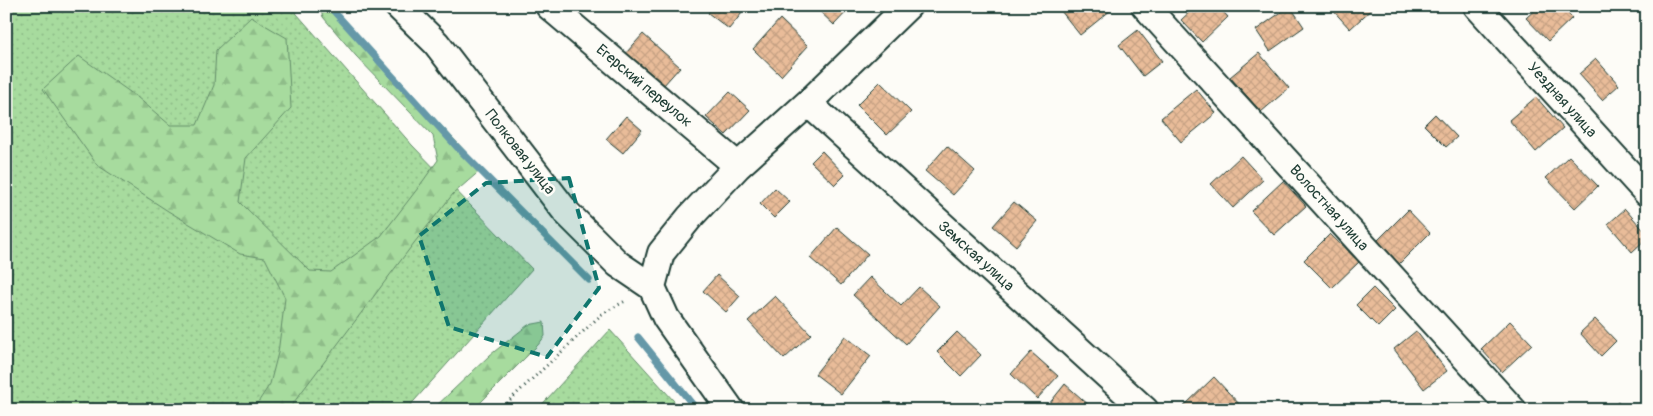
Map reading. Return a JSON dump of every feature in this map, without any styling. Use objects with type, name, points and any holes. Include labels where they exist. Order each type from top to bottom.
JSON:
[{"type":"street","name":"Полковая улица","points":[[398,6],[436,43],[566,212],[618,264],[652,287]]},
{"type":"street","name":"Егерский переулок","points":[[549,6],[738,166]]},
{"type":"street","name":"Волостная улица","points":[[1145,6],[1513,410]]},
{"type":"street","name":"Уездная улица","points":[[1476,6],[1647,193]]},
{"type":"street","points":[[731,410],[666,318],[652,287],[661,254],[690,217],[738,166],[808,103],[901,9]]},
{"type":"street","name":"Земская улица","points":[[808,103],[1144,410]]},
{"type":"path","points":[[499,410],[602,314],[652,287]]},
{"type":"highlighted area","points":[[569,178],[599,288],[547,357],[449,327],[419,236],[486,183]]},
{"type":"green space","points":[[6,6],[290,6],[412,145],[532,269],[406,410],[6,410]]},
{"type":"green space","points":[[319,6],[329,6],[482,169],[453,194],[288,410],[253,410],[270,384],[278,353],[285,298],[265,258],[240,254],[168,211],[97,165],[43,89],[79,56],[137,97],[170,125],[197,125],[214,85],[216,50],[251,17],[287,38],[291,108],[246,158],[240,202],[310,271],[331,272],[381,236],[438,160],[433,136],[356,56],[323,17]]},
{"type":"green space","points":[[544,322],[545,336],[538,345],[473,410],[432,410],[490,355],[528,325]]},
{"type":"green space","points":[[610,330],[682,410],[537,410]]},
{"type":"building","points":[[713,6],[733,6],[742,13],[729,29],[708,13]]},
{"type":"building","points":[[850,6],[834,25],[815,7]]},
{"type":"building","points":[[1066,6],[1116,6],[1080,35],[1061,11]]},
{"type":"building","points":[[1196,6],[1218,6],[1228,17],[1202,42],[1181,20]]},
{"type":"building","points":[[1290,6],[1304,27],[1270,51],[1256,30]]},
{"type":"building","points":[[1329,6],[1375,6],[1350,29]]},
{"type":"building","points":[[1539,6],[1561,6],[1572,18],[1548,41],[1526,18]]},
{"type":"building","points":[[780,19],[808,46],[781,76],[753,49]]},
{"type":"building","points":[[1138,30],[1162,61],[1143,76],[1119,45]]},
{"type":"building","points":[[643,34],[680,67],[663,86],[626,53]]},
{"type":"building","points":[[1259,53],[1289,88],[1261,112],[1230,77]]},
{"type":"building","points":[[1596,59],[1619,85],[1602,100],[1579,74]]},
{"type":"building","points":[[880,82],[911,112],[887,135],[857,105]]},
{"type":"building","points":[[1196,89],[1216,113],[1181,142],[1161,118]]},
{"type":"building","points":[[730,92],[750,110],[726,135],[706,117]]},
{"type":"building","points":[[1536,97],[1563,128],[1536,152],[1509,120]]},
{"type":"building","points":[[1435,114],[1457,137],[1446,147],[1424,125]]},
{"type":"building","points":[[626,116],[642,130],[623,153],[606,139]]},
{"type":"building","points":[[947,146],[975,171],[953,195],[925,171]]},
{"type":"building","points":[[822,151],[845,175],[835,185],[811,162]]},
{"type":"building","points":[[1241,156],[1263,180],[1233,208],[1211,184]]},
{"type":"building","points":[[1569,156],[1598,186],[1575,208],[1546,178]]},
{"type":"building","points":[[1283,181],[1306,206],[1274,235],[1251,211]]},
{"type":"building","points":[[775,188],[790,202],[774,218],[760,204]]},
{"type":"building","points":[[1014,202],[1037,221],[1016,246],[993,226]]},
{"type":"building","points":[[1625,209],[1647,234],[1647,238],[1632,252],[1608,224]]},
{"type":"building","points":[[1408,210],[1430,233],[1399,264],[1377,241]]},
{"type":"building","points":[[837,227],[868,254],[841,285],[810,258]]},
{"type":"building","points":[[1330,234],[1359,262],[1332,288],[1304,260]]},
{"type":"building","points":[[717,275],[740,296],[726,312],[703,291]]},
{"type":"building","points":[[870,277],[901,306],[919,287],[940,306],[906,344],[853,295]]},
{"type":"building","points":[[1373,288],[1395,310],[1378,327],[1356,305]]},
{"type":"building","points":[[775,296],[811,334],[784,359],[748,321]]},
{"type":"building","points":[[1595,319],[1616,341],[1601,356],[1580,333]]},
{"type":"building","points":[[1510,321],[1532,344],[1502,372],[1481,349]]},
{"type":"building","points":[[1416,331],[1447,371],[1424,389],[1394,349]]},
{"type":"building","points":[[957,332],[981,355],[961,376],[937,352]]},
{"type":"building","points":[[845,336],[871,356],[841,394],[815,374]]},
{"type":"building","points":[[1031,352],[1058,376],[1037,399],[1011,374]]},
{"type":"building","points":[[1214,377],[1241,406],[1237,410],[1187,410],[1184,406]]},
{"type":"building","points":[[1065,384],[1090,406],[1087,410],[1045,409]]},
{"type":"building","points":[[1618,402],[1625,410],[1609,410]]},
{"type":"waterway","points":[[329,6],[456,146],[589,280]]},
{"type":"waterway","points":[[638,337],[697,410]]}]
